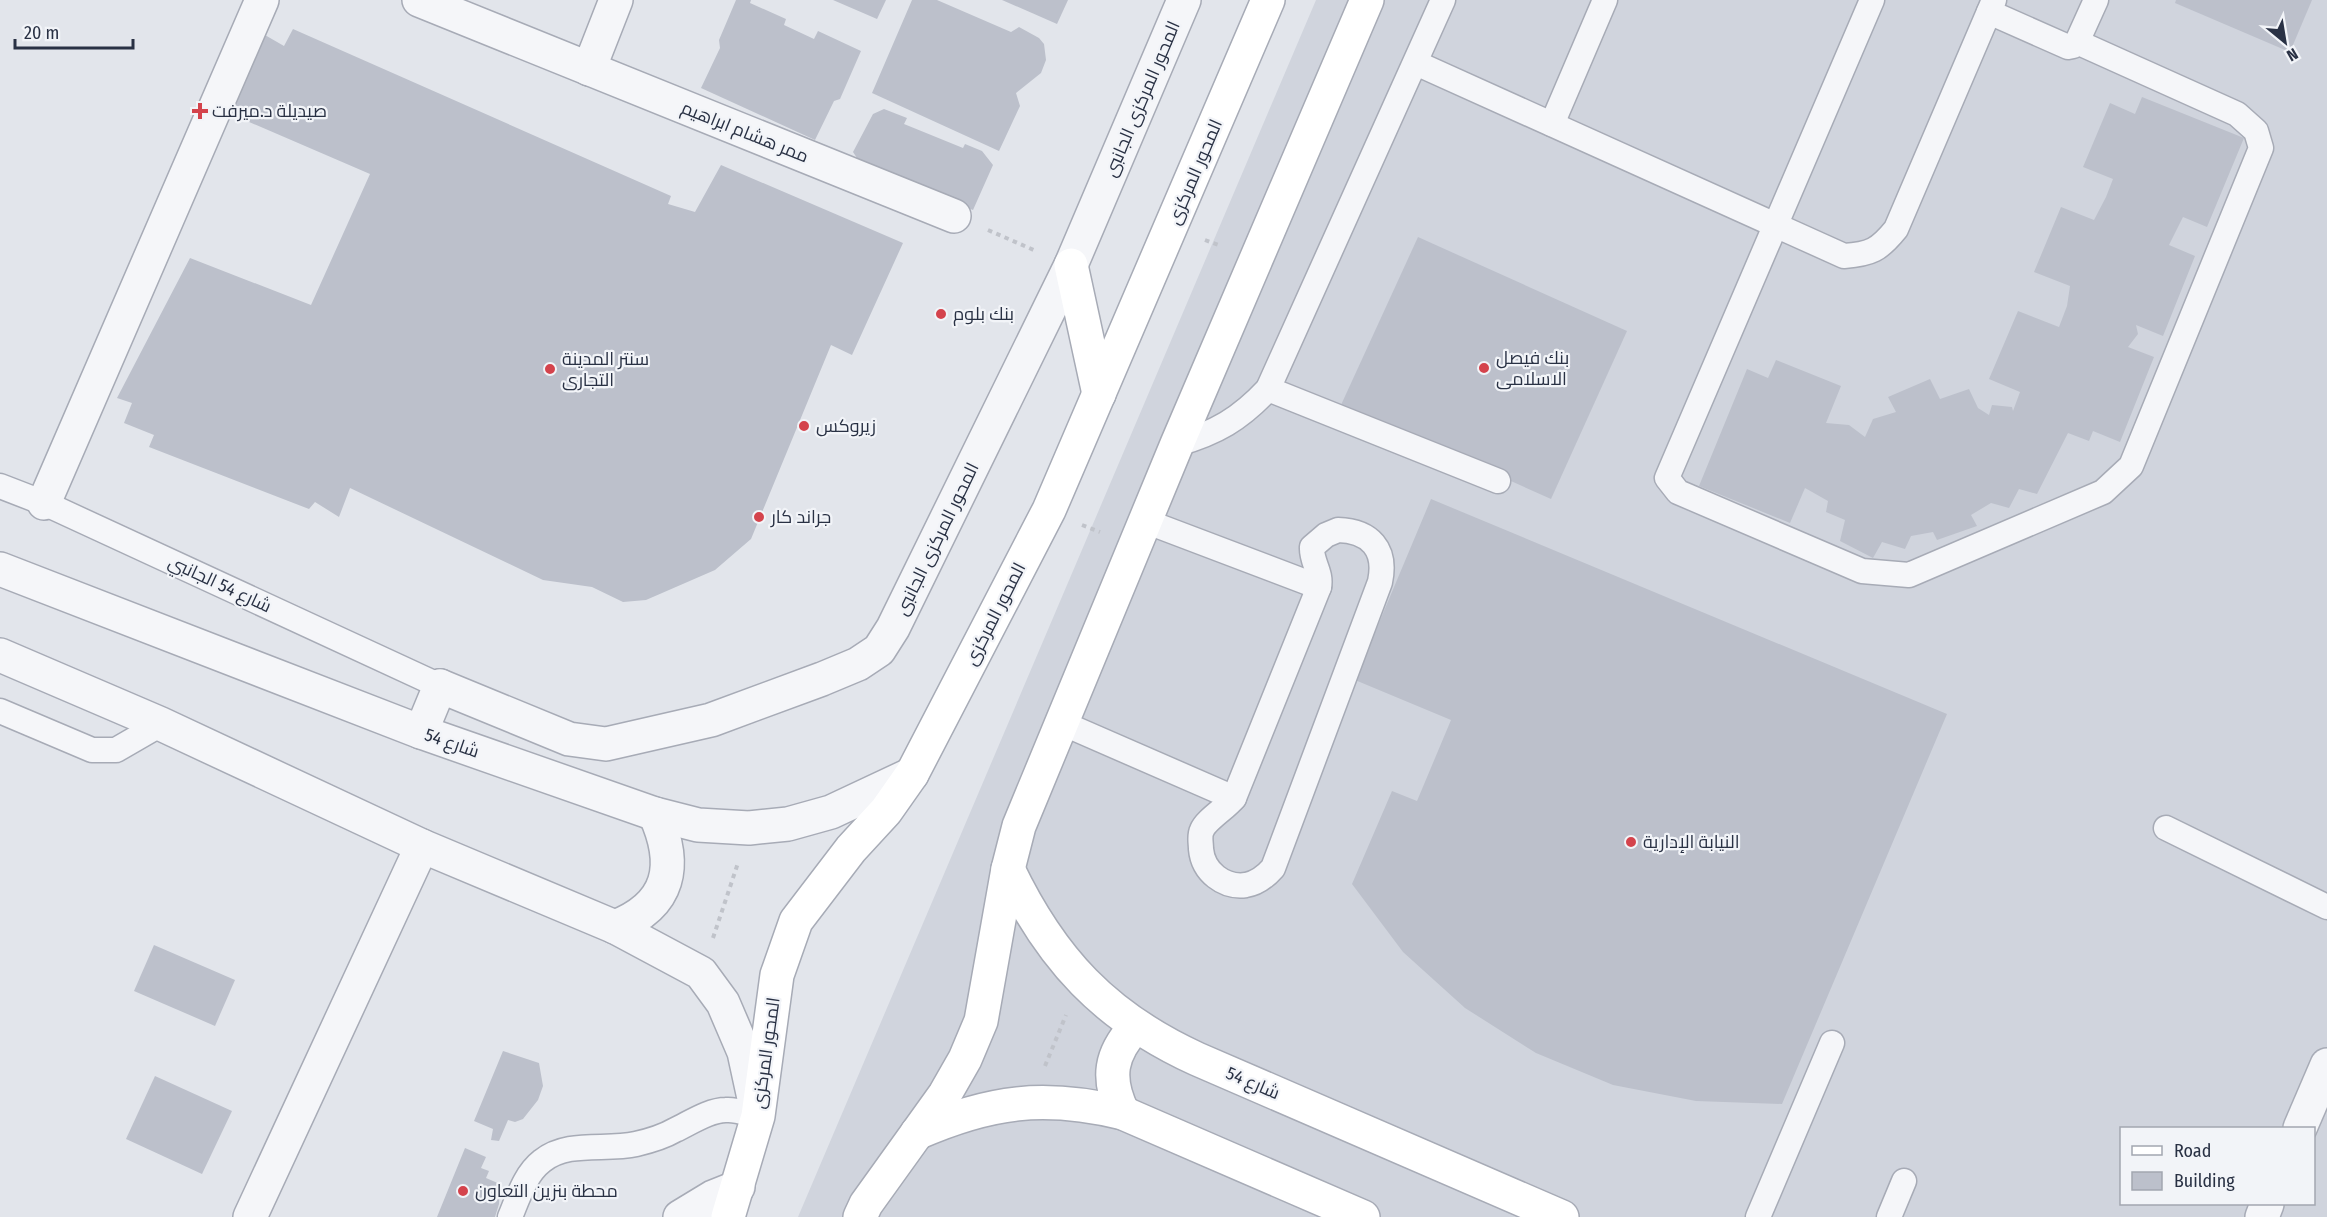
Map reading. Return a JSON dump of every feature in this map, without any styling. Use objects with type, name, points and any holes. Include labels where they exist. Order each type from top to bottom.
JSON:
[{"type":"main road","name":"المحور المركزى","points":[[733,1202],[758,1116],[777,975],[796,921],[850,849],[886,811],[912,774],[1049,510],[1268,0]]},
{"type":"main road","points":[[860,1217],[866,1204],[945,1094],[965,1059],[981,1022],[1008,869],[1018,826],[1177,444],[1367,0]]},
{"type":"main road","points":[[1071,265],[1099,394]]},
{"type":"main road","name":"شارع 54","points":[[1008,869],[1026,907],[1050,943],[1085,984],[1136,1026],[1165,1044],[1197,1059],[1562,1217]]},
{"type":"main road","points":[[1123,1113],[1112,1083],[1113,1066],[1117,1051],[1125,1037],[1136,1026]]},
{"type":"main road","points":[[915,1134],[987,1107],[1037,1102],[1091,1105],[1123,1113],[1363,1217]]},
{"type":"street","points":[[44,503],[262,0]]},
{"type":"street","name":"ممر هشام ابراهيم","points":[[418,0],[954,216]]},
{"type":"street","points":[[589,69],[616,0]]},
{"type":"street","name":"المحور المركزى الجانبى","points":[[440,686],[568,740],[606,744],[685,727],[751,706],[858,664],[879,650],[893,628],[1071,265],[1184,0]]},
{"type":"street","name":"شارع 54","points":[[0,569],[421,732],[655,814],[698,825],[749,828],[788,824],[831,812],[912,774]]},
{"type":"street","points":[[0,656],[161,724],[422,846],[615,927],[701,973],[723,1003],[744,1052],[758,1116]]},
{"type":"street","points":[[421,732],[440,686]]},
{"type":"street","points":[[615,927],[632,921],[646,910],[657,897],[665,881],[668,847],[655,814]]},
{"type":"street","points":[[250,1217],[422,846]]},
{"type":"street","points":[[2300,1127],[2327,1065]]},
{"type":"street","points":[[680,1217],[713,1197],[733,1202]]},
{"type":"lane","points":[[1177,444],[1203,436],[1228,424],[1250,409],[1268,389],[1443,0]]},
{"type":"lane","points":[[1552,124],[1605,0]]},
{"type":"lane","points":[[1872,0],[1667,478],[1678,492],[1862,571],[1909,575],[2103,492],[2131,466],[2261,148],[2256,131],[2238,114],[2077,42]]},
{"type":"lane","points":[[1416,63],[1844,256],[1865,255],[1883,245],[1896,229],[1991,6],[2063,45],[2073,46],[2096,0]]},
{"type":"lane","points":[[1268,389],[1498,482]]},
{"type":"lane","name":"شارع 54 الجانبي","points":[[0,486],[44,503],[440,686]]},
{"type":"lane","points":[[1145,521],[1318,587]]},
{"type":"lane","points":[[1338,530],[1364,535],[1374,544],[1383,568],[1273,868],[1262,879],[1248,885],[1232,885],[1218,879],[1207,868],[1202,853],[1200,834],[1202,828],[1234,798],[1318,587],[1320,579],[1312,552],[1316,542],[1338,530]]},
{"type":"lane","points":[[0,711],[92,750],[116,750],[161,724]]},
{"type":"lane","points":[[1062,723],[1234,798]]},
{"type":"lane","points":[[2166,828],[2327,907]]},
{"type":"lane","points":[[1758,1217],[1832,1043]]},
{"type":"lane","points":[[510,1217],[527,1178],[534,1168],[557,1153],[571,1149],[625,1147],[649,1141],[673,1132],[698,1118],[726,1109],[758,1116]]},
{"type":"lane","points":[[1889,1217],[1905,1181]]},
{"type":"path","points":[[954,216],[1071,265]]},
{"type":"path","points":[[1171,227],[1255,260]]},
{"type":"path","points":[[1049,510],[1106,535],[1145,521]]},
{"type":"path","points":[[701,973],[749,828]]},
{"type":"path","points":[[1037,1102],[1047,1060],[1063,1020],[1085,984]]},
{"type":"shaded area","points":[[1316,0],[2327,0],[2327,1217],[798,1217]]},
{"type":"building","points":[[736,0],[751,0],[750,3],[786,19],[784,25],[814,39],[818,31],[861,51],[840,99],[834,101],[815,140],[701,88],[720,48],[719,40]]},
{"type":"building","points":[[833,0],[886,0],[877,19]]},
{"type":"building","points":[[912,0],[937,0],[1011,32],[1019,27],[1039,38],[1044,44],[1046,60],[1041,73],[1016,93],[1020,106],[999,151],[872,93]]},
{"type":"building","points":[[1002,0],[1068,0],[1057,24]]},
{"type":"building","points":[[2176,0],[2312,0],[2290,52],[2175,3]]},
{"type":"building","points":[[293,29],[671,196],[668,204],[695,212],[721,165],[903,243],[852,355],[831,345],[751,539],[715,570],[646,600],[623,602],[592,587],[543,580],[350,488],[339,517],[315,502],[309,509],[149,447],[154,435],[124,423],[132,403],[117,398],[190,258],[311,305],[370,174],[226,112],[258,31],[284,46]]},
{"type":"building","points":[[2142,97],[2244,138],[2207,227],[2183,217],[2169,245],[2195,256],[2163,336],[2136,325],[2138,334],[2128,347],[2154,357],[2120,442],[2093,431],[2089,441],[2068,433],[2037,494],[2019,489],[2009,508],[1991,503],[1971,515],[1977,526],[1937,540],[1933,532],[1911,536],[1905,549],[1882,542],[1873,558],[1840,541],[1845,520],[1826,512],[1828,501],[1805,488],[1790,523],[1699,486],[1747,369],[1768,378],[1776,360],[1841,386],[1826,423],[1849,425],[1865,437],[1873,419],[1896,412],[1888,397],[1930,379],[1940,399],[1969,389],[1978,408],[1989,415],[1992,405],[2012,407],[2013,411],[2020,392],[1989,379],[2018,311],[2059,327],[2067,306],[2070,286],[2034,272],[2061,207],[2094,220],[2106,197],[2113,179],[2083,167],[2110,103],[2135,114]]},
{"type":"building","points":[[884,109],[907,118],[904,124],[963,148],[965,144],[982,151],[993,165],[973,210],[861,164],[853,152],[873,114]]},
{"type":"building","name":"بنك فيصل الاسلامى","points":[[1418,237],[1627,331],[1551,499],[1341,405]]},
{"type":"building","name":"النيابة الإدارية","points":[[1431,499],[1947,714],[1782,1104],[1696,1101],[1613,1085],[1536,1053],[1465,1008],[1403,952],[1352,884],[1392,791],[1417,801],[1451,720],[1355,680]]},
{"type":"building","points":[[154,945],[235,980],[215,1026],[134,991]]},
{"type":"building","points":[[503,1051],[539,1063],[543,1086],[538,1100],[523,1119],[515,1122],[508,1120],[499,1141],[491,1140],[493,1129],[474,1121]]},
{"type":"building","points":[[155,1076],[232,1111],[202,1174],[126,1139]]},
{"type":"building","points":[[465,1148],[486,1157],[481,1168],[489,1171],[486,1178],[500,1184],[499,1204],[495,1217],[437,1217]]},
{"type":"place","name":"صيديلة د.ميرفت","points":[[200,111]]},
{"type":"place","name":"بنك بلوم","points":[[941,314]]},
{"type":"place","name":"بنك فيصل الاسلامى","points":[[1484,368]]},
{"type":"place","name":"سنتر المدينة التجارى","points":[[550,369]]},
{"type":"place","name":"زيروكس","points":[[804,426]]},
{"type":"place","name":"جراند كار","points":[[759,517]]},
{"type":"place","name":"النيابة الإدارية","points":[[1631,842]]},
{"type":"place","name":"محطة بنزين التعاون","points":[[463,1191]]}]
